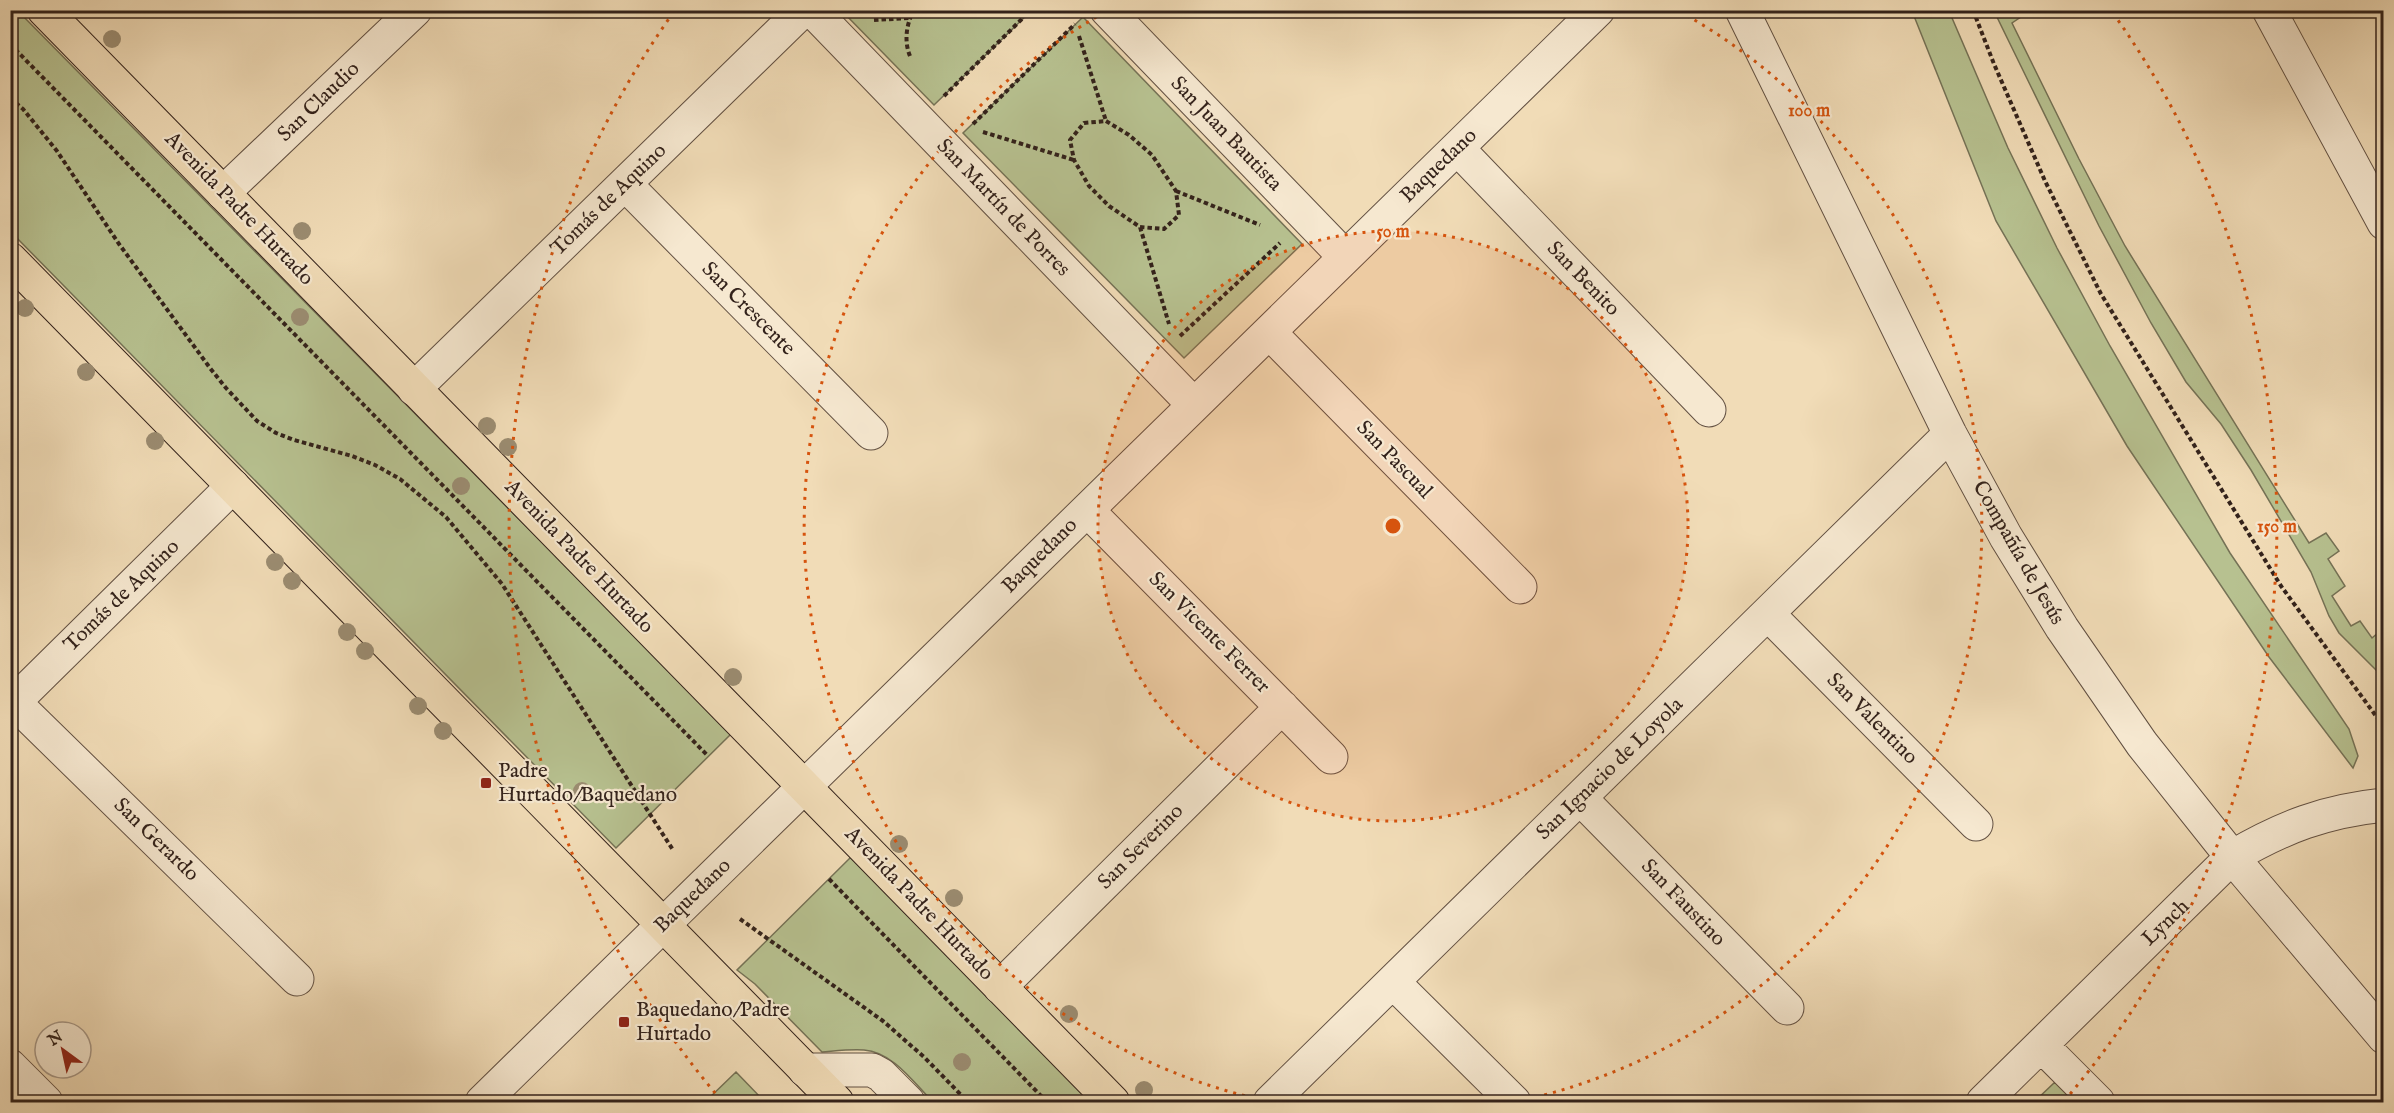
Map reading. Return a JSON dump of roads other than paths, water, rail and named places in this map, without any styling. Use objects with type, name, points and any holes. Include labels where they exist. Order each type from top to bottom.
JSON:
[{"type":"main road","name":"Avenida Padre Hurtado","points":[[44,10],[1113,1102]]},
{"type":"main road","points":[[10,259],[837,1102]]},
{"type":"street","name":"San Claudio","points":[[223,193],[415,10]]},
{"type":"street","name":"Tomás de Aquino","points":[[414,389],[803,10]]},
{"type":"street","name":"San Martín de Porres","points":[[812,10],[1194,405]]},
{"type":"street","name":"San Juan Bautista","points":[[1107,10],[1345,257]]},
{"type":"street","name":"Baquedano","points":[[482,1102],[1598,10]]},
{"type":"street","name":"Compañía de Jesús","points":[[1742,10],[1950,434],[2006,537],[2062,628],[2142,744],[2232,858],[2384,1037]]},
{"type":"street","points":[[2269,10],[2384,223]]},
{"type":"street","name":"San Benito","points":[[1457,148],[1709,410]]},
{"type":"street","name":"San Crescente","points":[[625,184],[871,433]]},
{"type":"street","name":"San Pascual","points":[[1269,332],[1520,588]]},
{"type":"street","name":"San Ignacio de Loyola","points":[[1270,1102],[1950,434]]},
{"type":"street","name":"Tomás de Aquino","points":[[12,704],[233,486]]},
{"type":"street","name":"San Vicente Ferrer","points":[[1087,510],[1332,757]]},
{"type":"street","name":"San Valentino","points":[[1768,614],[1976,824]]},
{"type":"street","name":"San Gerardo","points":[[12,704],[297,979]]},
{"type":"street","name":"San Severino","points":[[1000,987],[1282,707]]},
{"type":"street","name":"San Faustino","points":[[1580,798],[1787,1008]]},
{"type":"street","name":"Lynch","points":[[1983,1102],[2232,858],[2281,830],[2308,819],[2348,809],[2384,805]]},
{"type":"street","points":[[1393,982],[1514,1102]]},
{"type":"street","points":[[2041,1045],[2098,1102]]},
{"type":"street","points":[[10,1066],[46,1102]]},
{"type":"street","points":[[805,1070],[872,1070],[881,1075],[908,1102]]},
{"type":"place","name":"Padre Hurtado/Baquedano","points":[[486,783]]},
{"type":"place","name":"Baquedano/Padre Hurtado","points":[[624,1022]]}]
